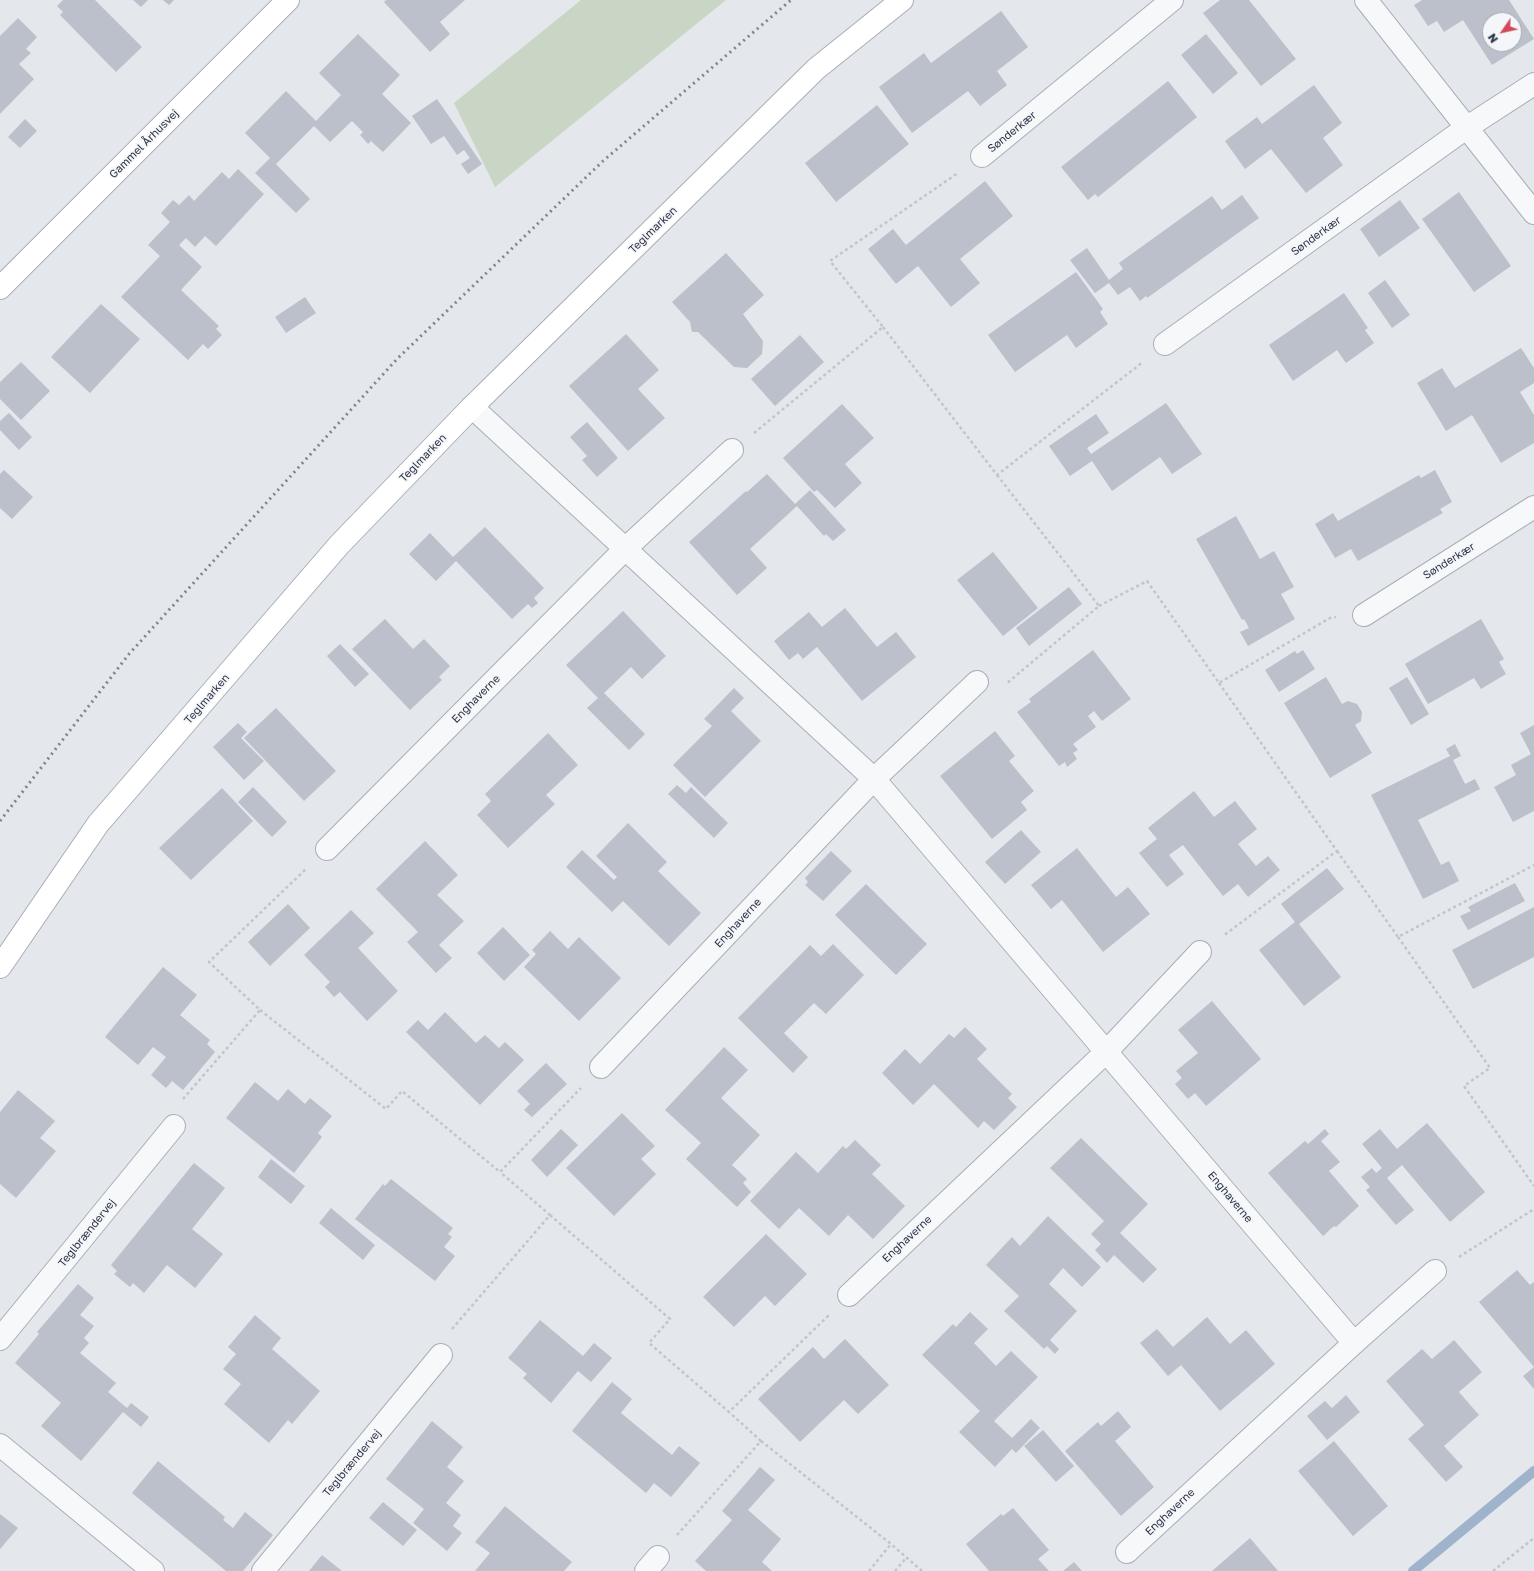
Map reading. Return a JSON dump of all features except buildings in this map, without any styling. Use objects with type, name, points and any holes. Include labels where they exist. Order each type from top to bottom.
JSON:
[{"type":"street","name":"Gammel Århusvej","points":[[0,288],[288,0]]},
{"type":"street","name":"Teglmarken","points":[[0,967],[98,824],[339,545],[472,407],[816,69],[902,0]]},
{"type":"street","name":"Sønderkær","points":[[982,156],[1172,0]]},
{"type":"street","points":[[1366,0],[1534,213]]},
{"type":"street","name":"Sønderkær","points":[[1165,344],[1466,128],[1534,84]]},
{"type":"street","name":"Enghaverne","points":[[472,407],[874,779],[1354,1343]]},
{"type":"street","name":"Enghaverne","points":[[327,849],[625,549],[732,450]]},
{"type":"street","name":"Sønderkær","points":[[1364,615],[1534,507]]},
{"type":"street","name":"Enghaverne","points":[[601,1067],[874,779],[977,682]]},
{"type":"street","name":"Enghaverne","points":[[849,1295],[1106,1052],[1200,952]]},
{"type":"street","name":"Teglbrændervej","points":[[0,1339],[174,1126]]},
{"type":"street","name":"Enghaverne","points":[[1127,1552],[1354,1343],[1435,1272]]},
{"type":"street","name":"Teglbrændervej","points":[[263,1571],[442,1355]]},
{"type":"street","points":[[0,1445],[153,1571]]},
{"type":"path","points":[[982,156],[830,261],[883,327],[1099,606]]},
{"type":"path","points":[[732,450],[883,327]]},
{"type":"path","points":[[997,475],[1165,344]]},
{"type":"path","points":[[977,682],[1006,685],[1099,606],[1147,581],[1490,1068],[1464,1086],[1534,1186]]},
{"type":"path","points":[[1220,683],[1330,618],[1364,615]]},
{"type":"path","points":[[327,849],[209,962],[260,1010],[386,1109],[402,1091],[500,1172],[670,1319],[649,1343],[729,1412],[761,1442],[891,1544],[922,1571]]},
{"type":"path","points":[[1200,952],[1337,851]]},
{"type":"path","points":[[1398,937],[1534,865]]},
{"type":"path","points":[[174,1126],[180,1102],[260,1010]]},
{"type":"path","points":[[500,1172],[601,1067]]},
{"type":"path","points":[[1435,1272],[1534,1208]]},
{"type":"path","points":[[442,1355],[449,1334],[550,1215]]},
{"type":"path","points":[[729,1412],[849,1295]]},
{"type":"path","points":[[652,1564],[761,1442]]},
{"type":"path","points":[[1493,1571],[1534,1538]]},
{"type":"path","points":[[868,1571],[891,1544]]},
{"type":"path","points":[[895,1571],[906,1558]]},
{"type":"green space","points":[[581,0],[726,0],[495,187],[454,103]]},
{"type":"waterway","points":[[1413,1571],[1534,1471]]},
{"type":"railway","points":[[0,821],[129,654],[397,359],[603,161],[791,0]]}]
